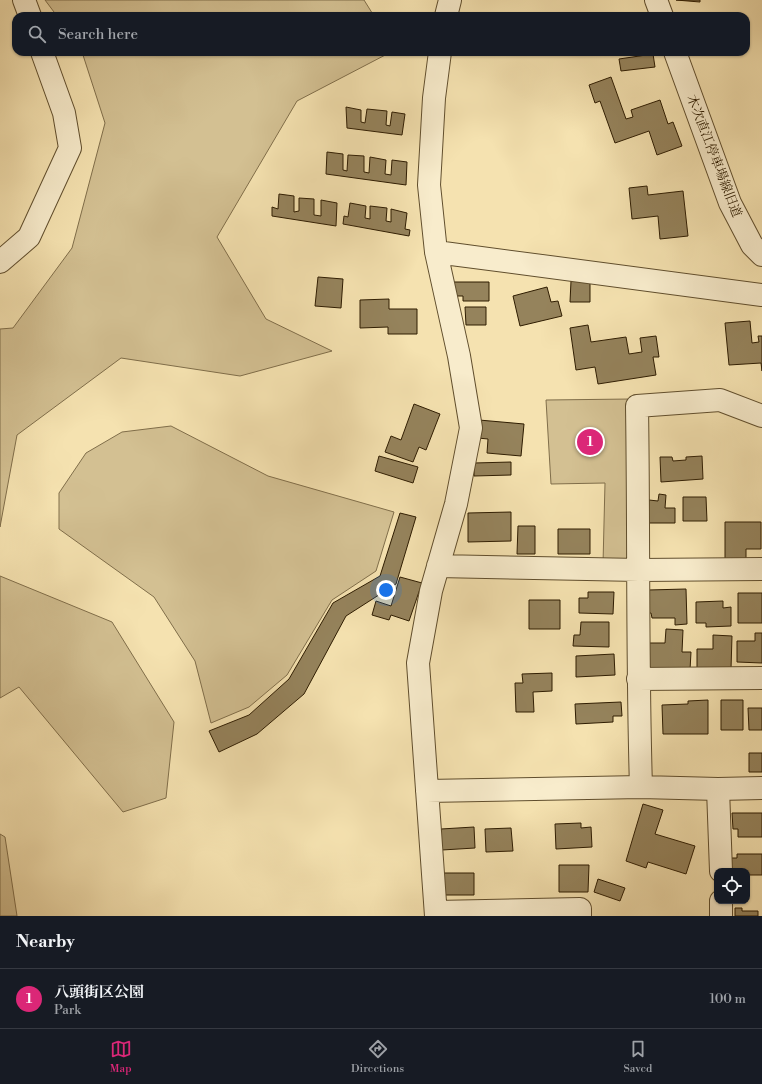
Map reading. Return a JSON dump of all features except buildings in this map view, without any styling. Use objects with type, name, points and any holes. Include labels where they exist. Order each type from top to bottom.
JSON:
[{"type":"street","points":[[24,0],[28,12]]},
{"type":"street","points":[[447,12],[450,0]]},
{"type":"street","points":[[656,0],[660,12]]},
{"type":"street","points":[[0,262],[29,237],[70,148],[64,113],[43,56]]},
{"type":"street","points":[[439,56],[434,98],[429,185],[436,252],[459,356],[471,428],[456,504],[431,591],[418,663],[436,914],[580,909],[580,916]]},
{"type":"street","name":"木次直江停車場線旧道","points":[[676,56],[730,204],[752,245],[762,255]]},
{"type":"street","points":[[436,252],[762,295]]},
{"type":"street","points":[[641,787],[638,679],[639,570],[637,406],[720,400],[762,416]]},
{"type":"street","points":[[438,566],[639,570],[762,569]]},
{"type":"street","points":[[638,679],[762,678]]},
{"type":"street","points":[[427,790],[641,787],[718,789],[762,788]]},
{"type":"street","points":[[718,789],[721,868]]},
{"type":"street","points":[[721,904],[721,916]]},
{"type":"shaded area","points":[[45,0],[364,0],[372,12],[54,12]]},
{"type":"shaded area","points":[[83,56],[383,56],[297,101],[217,237],[266,319],[332,351],[240,376],[121,358],[17,435],[0,527],[0,329],[13,328],[72,248],[105,123]]},
{"type":"shaded area","points":[[631,399],[630,561],[603,564],[605,483],[551,484],[546,400]]},
{"type":"shaded area","points":[[171,426],[268,476],[394,512],[376,571],[332,600],[287,675],[249,707],[211,723],[195,661],[154,597],[59,529],[59,493],[86,453],[122,432]]},
{"type":"shaded area","points":[[0,576],[112,622],[174,722],[166,798],[123,812],[19,687],[0,698]]},
{"type":"shaded area","points":[[0,834],[5,837],[17,916],[0,916]]},
{"type":"place","name":"八頭街区公園","points":[[590,442]]}]
